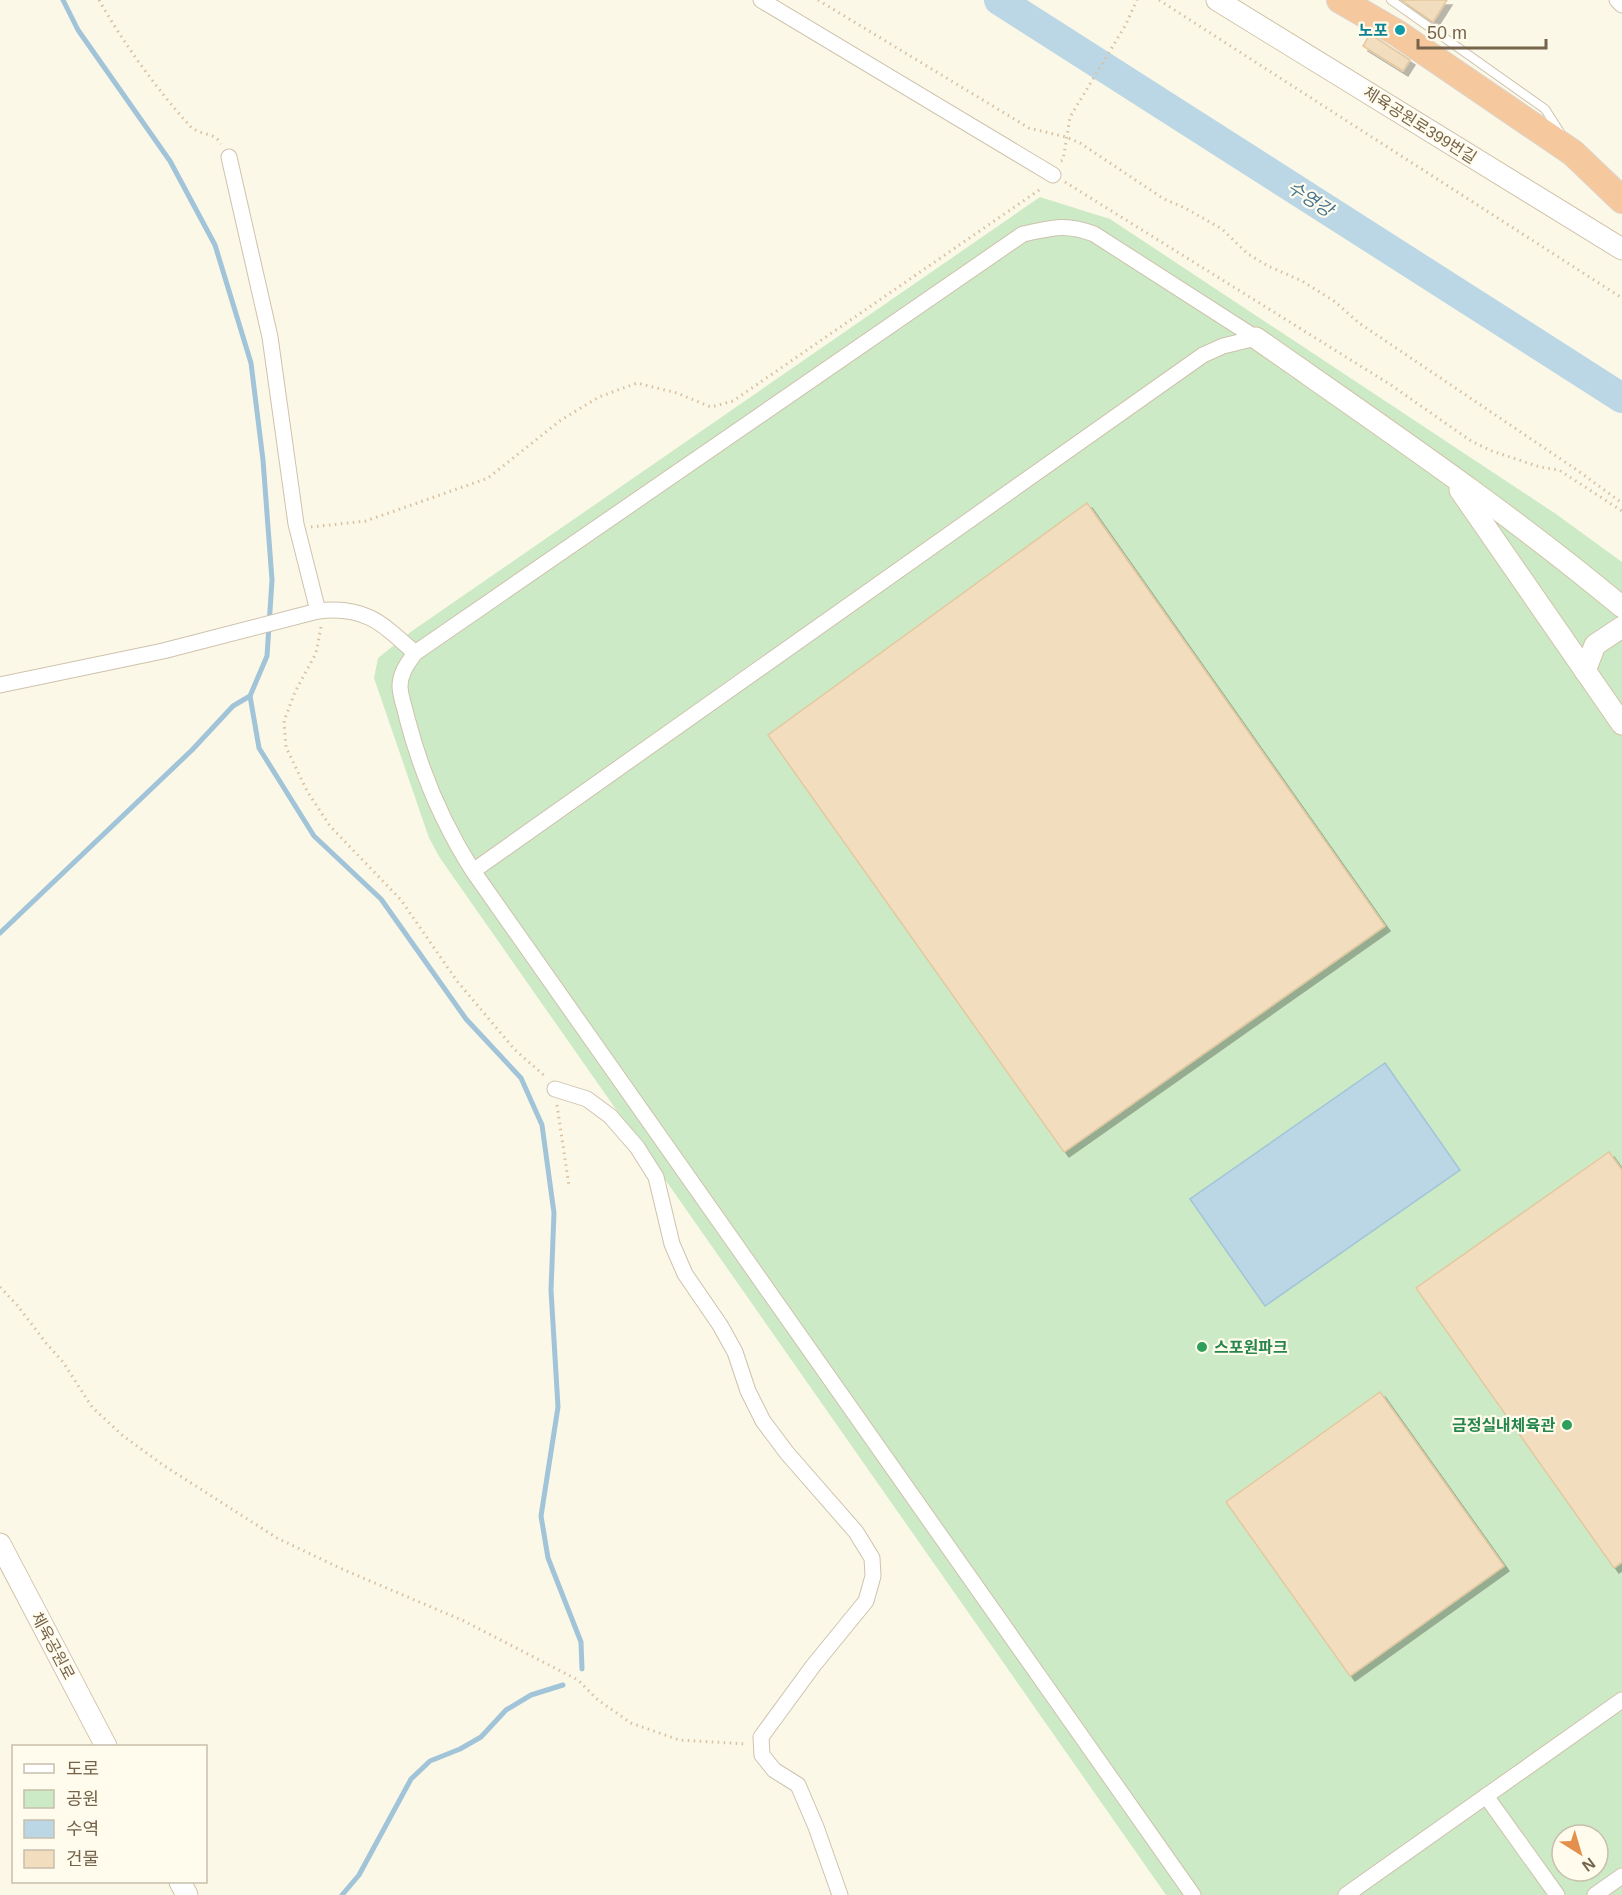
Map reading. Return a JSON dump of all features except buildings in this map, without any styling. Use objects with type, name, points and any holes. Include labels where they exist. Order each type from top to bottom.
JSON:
[{"type":"highway","points":[[1340,0],[1397,33],[1573,153],[1622,200]]},
{"type":"street","points":[[761,0],[1050,173]]},
{"type":"street","name":"체육공원로399번길","points":[[1217,0],[1622,249]]},
{"type":"street","points":[[1617,0],[1622,5]]},
{"type":"street","points":[[229,157],[270,337],[298,532],[313,612]]},
{"type":"street","points":[[1193,1895],[457,847],[439,811],[415,750],[400,686],[404,668],[415,653],[1023,234],[1062,226],[1078,228],[1094,234],[1256,338],[1449,474],[1586,577],[1622,607]]},
{"type":"street","points":[[473,871],[1203,355],[1223,346],[1256,338]]},
{"type":"street","points":[[1449,474],[1622,724]]},
{"type":"street","points":[[0,685],[163,651],[313,612],[336,609],[357,612],[383,624],[415,653]]},
{"type":"street","points":[[1586,671],[1595,645],[1622,627]]},
{"type":"street","points":[[555,1089],[587,1099],[610,1116],[637,1147],[656,1177],[672,1244],[686,1274],[735,1352],[748,1391],[763,1421],[787,1453],[856,1532],[872,1558],[873,1576],[866,1601],[761,1737],[762,1755],[774,1770],[798,1785],[816,1827],[840,1895]]},
{"type":"street","name":"체육공원로","points":[[0,1545],[105,1745]]},
{"type":"street","points":[[1346,1895],[1622,1700]]},
{"type":"street","points":[[1486,1796],[1557,1895]]},
{"type":"street","points":[[1595,1895],[1622,1876]]},
{"type":"lane","points":[[1391,0],[1545,109],[1573,153]]},
{"type":"path","points":[[99,0],[139,62],[192,129],[219,139],[229,157]]},
{"type":"path","points":[[818,0],[1029,128],[1066,137],[1080,143],[1164,199],[1185,208],[1222,230],[1248,254],[1302,281],[1335,301],[1359,323],[1577,470],[1622,503]]},
{"type":"path","points":[[298,532],[314,526],[366,521],[488,478],[561,420],[599,397],[638,383],[677,393],[711,407],[733,401],[1048,184],[1050,173],[1063,160],[1070,117],[1125,26],[1137,0]]},
{"type":"path","points":[[1159,0],[1622,298]]},
{"type":"path","points":[[1050,173],[1110,208],[1390,385],[1471,441],[1540,467],[1559,470],[1622,511]]},
{"type":"path","points":[[313,612],[322,630],[316,653],[295,692],[284,721],[286,747],[307,791],[330,826],[401,900],[457,981],[515,1050],[550,1080],[555,1089],[569,1186]]},
{"type":"path","points":[[0,1287],[63,1362],[92,1407],[122,1435],[163,1465],[277,1538],[342,1569],[464,1621],[578,1680],[598,1700],[631,1723],[680,1740],[761,1745]]},
{"type":"green space","name":"스포원파크","points":[[1040,197],[1110,219],[1556,514],[1622,562],[1622,1895],[1166,1895],[440,858],[429,838],[374,678],[378,658],[412,631]]},
{"type":"water","points":[[1385,1063],[1460,1170],[1265,1306],[1190,1199]]},
{"type":"waterway","points":[[63,0],[78,30],[170,161],[215,245],[251,363],[263,460],[272,580],[267,656],[250,696],[259,748],[314,836],[381,899],[466,1019],[521,1078],[542,1125],[554,1213],[551,1290],[558,1407],[541,1516],[548,1558],[581,1642],[582,1669]]},
{"type":"waterway","name":"수영강","points":[[999,0],[1622,398]]},
{"type":"waterway","points":[[0,933],[192,750],[233,706],[250,696]]},
{"type":"waterway","points":[[342,1895],[359,1875],[411,1779],[430,1761],[460,1749],[481,1737],[506,1710],[531,1695],[563,1685]]},
{"type":"place","name":"노포","points":[[1400,30]]},
{"type":"place","name":"스포원파크","points":[[1202,1347]]},
{"type":"place","name":"금정실내체육관","points":[[1567,1425]]}]
